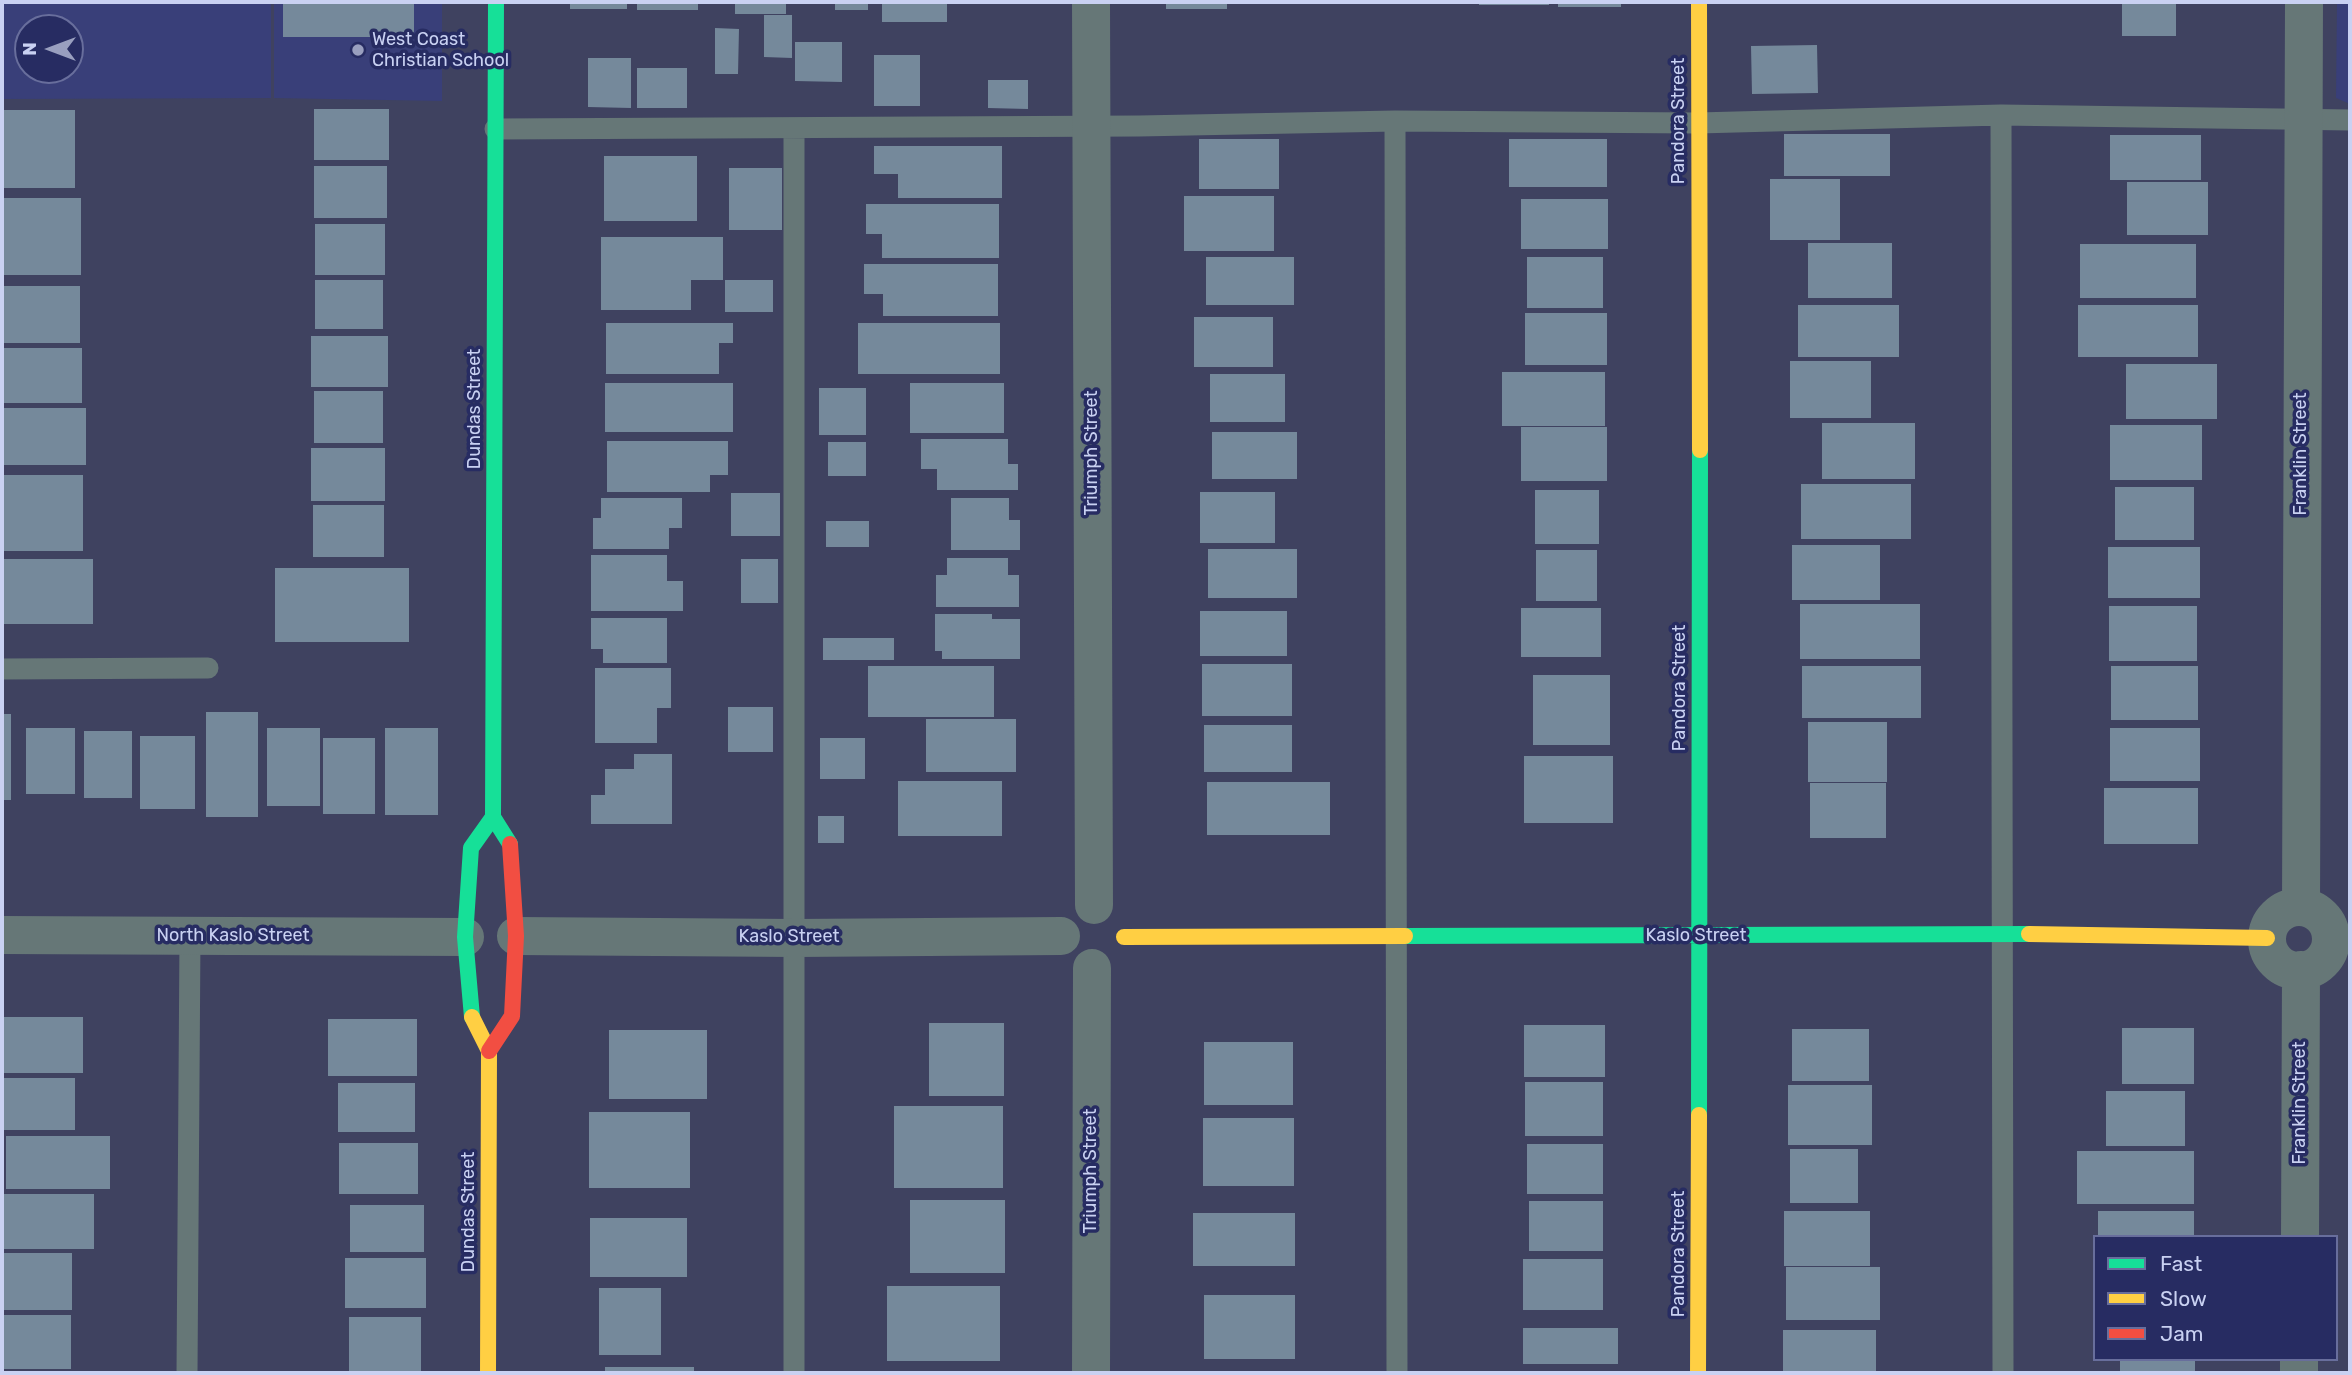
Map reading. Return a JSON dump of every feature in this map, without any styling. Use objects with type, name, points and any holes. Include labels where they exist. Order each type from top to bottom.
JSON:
[{"type":"street","name":"Dundas Street","points":[[488,1373],[489,1051],[471,1016],[465,937],[471,848],[493,817],[496,2]]},
{"type":"street","name":"Triumph Street","points":[[1091,2],[1094,905]]},
{"type":"street","name":"Pandora Street","points":[[1698,1373],[1699,2]]},
{"type":"street","name":"Franklin Street","points":[[2301,907],[2304,2]]},
{"type":"street","points":[[489,1051],[512,1016],[516,936],[511,846],[493,817]]},
{"type":"street","points":[[1094,905],[1112,911],[1123,927],[1124,937],[1118,956],[1102,967],[1092,968],[1073,962],[1066,954],[1061,936],[1062,926],[1074,910],[1094,905]]},
{"type":"street","points":[[2301,907],[2319,914],[2329,929],[2340,938],[2319,963],[2301,970],[2291,969],[2274,958],[2267,938],[2274,918],[2283,912],[2301,907]]},
{"type":"street","name":"Kaslo Street","points":[[1124,937],[2002,934],[2267,938]]},
{"type":"street","name":"North Kaslo Street","points":[[2,935],[465,937]]},
{"type":"street","name":"Kaslo Street","points":[[516,936],[1061,936]]},
{"type":"street","name":"Triumph Street","points":[[1091,1373],[1092,968]]},
{"type":"street","name":"Franklin Street","points":[[2300,1235],[2301,970]]},
{"type":"lane","points":[[495,129],[794,129],[1395,121],[1698,123],[2001,115],[2350,120]]},
{"type":"lane","points":[[2001,115],[2003,1373]]},
{"type":"lane","points":[[1395,121],[1397,1373]]},
{"type":"lane","points":[[794,129],[794,1373]]},
{"type":"lane","points":[[2,669],[208,668]]},
{"type":"lane","points":[[187,1373],[190,935]]},
{"type":"shaded area","points":[[2,2],[271,2],[271,98],[2,99]]},
{"type":"shaded area","name":"West Coast Christian School","points":[[274,2],[442,2],[442,101],[274,98]]},
{"type":"shaded area","points":[[2337,2],[2350,2],[2350,104],[2336,98]]},
{"type":"building","points":[[283,2],[414,2],[414,37],[283,37]]},
{"type":"building","points":[[570,2],[627,2],[627,9],[570,9]]},
{"type":"building","points":[[637,2],[698,2],[698,10],[637,10]]},
{"type":"building","points":[[735,2],[786,2],[786,14],[735,14]]},
{"type":"building","points":[[835,2],[868,2],[868,10],[835,10]]},
{"type":"building","points":[[882,2],[947,2],[947,22],[882,22]]},
{"type":"building","points":[[1166,2],[1227,2],[1227,9],[1166,9]]},
{"type":"building","points":[[1479,2],[1549,2],[1549,5],[1479,5]]},
{"type":"building","points":[[1558,2],[1621,2],[1621,7],[1558,7]]},
{"type":"building","points":[[2122,2],[2176,2],[2176,36],[2122,36]]},
{"type":"building","points":[[764,15],[792,15],[792,58],[764,57]]},
{"type":"building","points":[[715,28],[739,29],[738,74],[715,74]]},
{"type":"building","points":[[795,42],[842,42],[842,82],[795,81]]},
{"type":"building","points":[[1817,45],[1818,93],[1752,94],[1751,46]]},
{"type":"building","points":[[874,55],[920,55],[920,106],[874,106]]},
{"type":"building","points":[[588,58],[631,58],[631,108],[588,107]]},
{"type":"building","points":[[637,68],[687,68],[687,108],[637,108]]},
{"type":"building","points":[[988,80],[1028,80],[1028,109],[988,108]]},
{"type":"building","points":[[314,109],[389,109],[389,160],[314,160]]},
{"type":"building","points":[[2,110],[75,110],[75,188],[2,188]]},
{"type":"building","points":[[1784,134],[1890,134],[1890,176],[1784,176]]},
{"type":"building","points":[[2110,135],[2201,135],[2201,180],[2110,180]]},
{"type":"building","points":[[1199,139],[1279,139],[1279,189],[1199,189]]},
{"type":"building","points":[[1509,139],[1607,139],[1607,187],[1509,187]]},
{"type":"building","points":[[874,146],[1002,146],[1002,198],[898,198],[898,174],[874,174]]},
{"type":"building","points":[[604,156],[697,156],[697,221],[604,221]]},
{"type":"building","points":[[314,166],[387,166],[387,218],[314,218]]},
{"type":"building","points":[[729,168],[782,168],[782,230],[729,230]]},
{"type":"building","points":[[1770,179],[1840,179],[1840,240],[1770,240]]},
{"type":"building","points":[[2127,182],[2208,182],[2208,235],[2127,235]]},
{"type":"building","points":[[1184,196],[1274,196],[1274,251],[1184,251]]},
{"type":"building","points":[[2,198],[81,198],[81,275],[2,275]]},
{"type":"building","points":[[1521,199],[1608,199],[1608,249],[1521,249]]},
{"type":"building","points":[[866,204],[999,204],[999,258],[882,258],[882,234],[866,234]]},
{"type":"building","points":[[315,224],[385,224],[385,275],[315,275]]},
{"type":"building","points":[[601,237],[723,237],[723,280],[691,280],[691,310],[601,310]]},
{"type":"building","points":[[1808,243],[1892,243],[1892,298],[1808,298]]},
{"type":"building","points":[[2080,244],[2196,244],[2196,298],[2080,298]]},
{"type":"building","points":[[1206,257],[1294,257],[1294,305],[1206,305]]},
{"type":"building","points":[[1527,257],[1603,257],[1603,308],[1527,308]]},
{"type":"building","points":[[864,264],[998,264],[998,316],[883,316],[883,294],[864,294]]},
{"type":"building","points":[[315,280],[383,280],[383,329],[315,329]]},
{"type":"building","points":[[725,280],[773,280],[773,312],[725,312]]},
{"type":"building","points":[[2,286],[80,286],[80,343],[2,343]]},
{"type":"building","points":[[1798,305],[1899,305],[1899,357],[1798,357]]},
{"type":"building","points":[[2078,305],[2198,305],[2198,357],[2078,357]]},
{"type":"building","points":[[1525,313],[1607,313],[1607,365],[1525,365]]},
{"type":"building","points":[[1194,317],[1273,317],[1273,367],[1194,367]]},
{"type":"building","points":[[606,323],[733,323],[733,343],[719,343],[719,374],[606,374]]},
{"type":"building","points":[[858,323],[1000,323],[1000,374],[858,374]]},
{"type":"building","points":[[311,336],[388,336],[388,387],[311,387]]},
{"type":"building","points":[[2,348],[82,348],[82,403],[2,403]]},
{"type":"building","points":[[1790,361],[1871,361],[1871,418],[1790,418]]},
{"type":"building","points":[[2126,364],[2217,364],[2217,419],[2126,419]]},
{"type":"building","points":[[1502,372],[1605,372],[1605,426],[1502,426]]},
{"type":"building","points":[[1210,374],[1285,374],[1285,422],[1210,422]]},
{"type":"building","points":[[605,383],[733,383],[733,432],[605,432]]},
{"type":"building","points":[[910,383],[1004,383],[1004,433],[910,433]]},
{"type":"building","points":[[819,388],[866,388],[866,435],[819,435]]},
{"type":"building","points":[[314,391],[383,391],[383,443],[314,443]]},
{"type":"building","points":[[2,408],[86,408],[86,465],[2,465]]},
{"type":"building","points":[[1822,423],[1915,423],[1915,479],[1822,479]]},
{"type":"building","points":[[2110,425],[2202,425],[2202,480],[2110,480]]},
{"type":"building","points":[[1521,427],[1607,427],[1607,481],[1521,481]]},
{"type":"building","points":[[1212,432],[1297,432],[1297,479],[1212,479]]},
{"type":"building","points":[[921,439],[1008,439],[1008,464],[1018,464],[1018,490],[937,490],[937,469],[921,469]]},
{"type":"building","points":[[607,441],[728,441],[728,475],[710,475],[710,492],[607,492]]},
{"type":"building","points":[[828,442],[866,442],[866,476],[828,476]]},
{"type":"building","points":[[311,448],[385,448],[385,501],[311,501]]},
{"type":"building","points":[[2,475],[83,475],[83,551],[2,551]]},
{"type":"building","points":[[1801,484],[1911,484],[1911,539],[1801,539]]},
{"type":"building","points":[[2115,487],[2194,487],[2194,540],[2115,540]]},
{"type":"building","points":[[1535,490],[1599,490],[1599,544],[1535,544]]},
{"type":"building","points":[[1200,492],[1275,492],[1275,543],[1200,543]]},
{"type":"building","points":[[731,493],[780,493],[780,536],[731,536]]},
{"type":"building","points":[[601,498],[682,498],[682,528],[669,528],[669,549],[593,549],[593,518],[601,518]]},
{"type":"building","points":[[951,498],[1009,498],[1009,520],[1020,520],[1020,550],[951,550]]},
{"type":"building","points":[[313,505],[384,505],[384,557],[313,557]]},
{"type":"building","points":[[826,521],[869,521],[869,547],[826,547]]},
{"type":"building","points":[[1792,545],[1880,545],[1880,600],[1792,600]]},
{"type":"building","points":[[2108,547],[2200,547],[2200,598],[2108,598]]},
{"type":"building","points":[[1208,549],[1297,549],[1297,598],[1208,598]]},
{"type":"building","points":[[1536,550],[1597,550],[1597,601],[1536,601]]},
{"type":"building","points":[[591,555],[667,555],[667,581],[683,581],[683,611],[591,611]]},
{"type":"building","points":[[947,558],[1008,558],[1008,575],[1019,575],[1019,607],[936,607],[936,575],[947,575]]},
{"type":"building","points":[[2,559],[93,559],[93,624],[2,624]]},
{"type":"building","points":[[741,559],[778,559],[778,603],[741,603]]},
{"type":"building","points":[[275,568],[409,568],[409,642],[275,642]]},
{"type":"building","points":[[1800,604],[1920,604],[1920,659],[1800,659]]},
{"type":"building","points":[[2109,606],[2197,606],[2197,661],[2109,661]]},
{"type":"building","points":[[1521,608],[1601,608],[1601,657],[1521,657]]},
{"type":"building","points":[[1200,611],[1287,611],[1287,656],[1200,656]]},
{"type":"building","points":[[935,614],[992,614],[992,619],[1020,619],[1020,659],[942,659],[942,651],[935,651]]},
{"type":"building","points":[[591,618],[667,618],[667,663],[603,663],[603,649],[591,649]]},
{"type":"building","points":[[823,638],[894,638],[894,660],[823,660]]},
{"type":"building","points":[[1202,664],[1292,664],[1292,716],[1202,716]]},
{"type":"building","points":[[868,666],[994,666],[994,717],[868,717]]},
{"type":"building","points":[[1802,666],[1921,666],[1921,718],[1802,718]]},
{"type":"building","points":[[2111,666],[2198,666],[2198,720],[2111,720]]},
{"type":"building","points":[[595,668],[671,668],[671,708],[657,708],[657,743],[595,743]]},
{"type":"building","points":[[1533,675],[1610,675],[1610,745],[1533,745]]},
{"type":"building","points":[[728,707],[773,707],[773,752],[728,752]]},
{"type":"building","points":[[206,712],[258,712],[258,817],[206,817]]},
{"type":"building","points":[[2,714],[11,714],[11,800],[2,800]]},
{"type":"building","points":[[926,719],[1016,719],[1016,772],[926,772]]},
{"type":"building","points":[[1808,722],[1887,722],[1887,782],[1808,782]]},
{"type":"building","points":[[1204,725],[1292,725],[1292,772],[1204,772]]},
{"type":"building","points":[[26,728],[75,728],[75,794],[26,794]]},
{"type":"building","points":[[267,728],[320,728],[320,806],[267,806]]},
{"type":"building","points":[[385,728],[438,728],[438,815],[385,815]]},
{"type":"building","points":[[2110,728],[2200,728],[2200,781],[2110,781]]},
{"type":"building","points":[[84,731],[132,731],[132,798],[84,798]]},
{"type":"building","points":[[140,736],[195,736],[195,809],[140,809]]},
{"type":"building","points":[[323,738],[375,738],[375,814],[323,814]]},
{"type":"building","points":[[820,738],[865,738],[865,779],[820,779]]},
{"type":"building","points":[[634,754],[672,754],[672,824],[591,824],[591,795],[605,795],[605,769],[634,769]]},
{"type":"building","points":[[1524,756],[1613,756],[1613,823],[1524,823]]},
{"type":"building","points":[[898,781],[1002,781],[1002,836],[898,836]]},
{"type":"building","points":[[1207,782],[1330,782],[1330,835],[1207,835]]},
{"type":"building","points":[[1810,783],[1886,783],[1886,838],[1810,838]]},
{"type":"building","points":[[2104,788],[2198,788],[2198,844],[2104,844]]},
{"type":"building","points":[[818,816],[844,816],[844,843],[818,843]]},
{"type":"building","points":[[2,1017],[83,1017],[83,1073],[2,1073]]},
{"type":"building","points":[[328,1019],[417,1019],[417,1076],[328,1076]]},
{"type":"building","points":[[929,1023],[1004,1023],[1004,1096],[929,1096]]},
{"type":"building","points":[[1524,1025],[1605,1025],[1605,1077],[1524,1077]]},
{"type":"building","points":[[2122,1028],[2194,1028],[2194,1084],[2122,1084]]},
{"type":"building","points":[[1792,1029],[1869,1029],[1869,1081],[1792,1081]]},
{"type":"building","points":[[609,1030],[707,1030],[707,1099],[609,1099]]},
{"type":"building","points":[[1204,1042],[1293,1042],[1293,1105],[1204,1105]]},
{"type":"building","points":[[2,1078],[75,1078],[75,1130],[2,1130]]},
{"type":"building","points":[[1525,1082],[1603,1082],[1603,1136],[1525,1136]]},
{"type":"building","points":[[338,1083],[415,1083],[415,1132],[338,1132]]},
{"type":"building","points":[[1788,1085],[1872,1085],[1872,1145],[1788,1145]]},
{"type":"building","points":[[2106,1091],[2185,1091],[2185,1146],[2106,1146]]},
{"type":"building","points":[[894,1106],[1003,1106],[1003,1188],[894,1188]]},
{"type":"building","points":[[589,1112],[690,1112],[690,1188],[589,1188]]},
{"type":"building","points":[[1203,1118],[1294,1118],[1294,1186],[1203,1186]]},
{"type":"building","points":[[6,1136],[110,1136],[110,1189],[6,1189]]},
{"type":"building","points":[[339,1143],[418,1143],[418,1194],[339,1194]]},
{"type":"building","points":[[1527,1144],[1603,1144],[1603,1194],[1527,1194]]},
{"type":"building","points":[[1790,1149],[1858,1149],[1858,1203],[1790,1203]]},
{"type":"building","points":[[2077,1151],[2194,1151],[2194,1204],[2077,1204]]},
{"type":"building","points":[[4,1194],[94,1194],[94,1249],[4,1249]]},
{"type":"building","points":[[910,1200],[1005,1200],[1005,1273],[910,1273]]},
{"type":"building","points":[[1529,1201],[1603,1201],[1603,1251],[1529,1251]]},
{"type":"building","points":[[350,1205],[424,1205],[424,1252],[350,1252]]},
{"type":"building","points":[[1784,1211],[1870,1211],[1870,1266],[1784,1266]]},
{"type":"building","points":[[2098,1211],[2194,1211],[2194,1235],[2098,1235]]},
{"type":"building","points":[[1193,1213],[1295,1213],[1295,1266],[1193,1266]]},
{"type":"building","points":[[590,1218],[687,1218],[687,1277],[590,1277]]},
{"type":"building","points":[[2,1253],[72,1253],[72,1310],[2,1310]]},
{"type":"building","points":[[345,1258],[426,1258],[426,1308],[345,1308]]},
{"type":"building","points":[[1523,1259],[1603,1259],[1603,1310],[1523,1310]]},
{"type":"building","points":[[1786,1267],[1880,1267],[1880,1320],[1786,1320]]},
{"type":"building","points":[[887,1286],[1000,1286],[1000,1361],[887,1361]]},
{"type":"building","points":[[599,1288],[661,1288],[661,1355],[599,1355]]},
{"type":"building","points":[[1204,1295],[1295,1295],[1295,1359],[1204,1359]]},
{"type":"building","points":[[2,1315],[71,1315],[71,1369],[2,1369]]},
{"type":"building","points":[[349,1317],[421,1317],[421,1372],[349,1372]]},
{"type":"building","points":[[1523,1328],[1618,1328],[1618,1364],[1523,1364]]},
{"type":"building","points":[[1783,1330],[1876,1330],[1876,1373],[1783,1373]]},
{"type":"building","points":[[2120,1361],[2195,1361],[2195,1373],[2120,1373]]},
{"type":"building","points":[[605,1367],[694,1367],[694,1373],[605,1373]]},
{"type":"traffic: fast","points":[[496,2],[493,817],[510,844]]},
{"type":"traffic: fast","points":[[1699,1115],[1700,450]]},
{"type":"traffic: fast","points":[[472,1017],[465,937],[471,848],[493,817]]},
{"type":"traffic: fast","points":[[1405,936],[2029,934]]},
{"type":"traffic: slow","points":[[1699,2],[1700,450]]},
{"type":"traffic: slow","points":[[2029,934],[2267,938]]},
{"type":"traffic: slow","points":[[1124,937],[1405,936]]},
{"type":"traffic: slow","points":[[472,1017],[489,1051],[488,1373]]},
{"type":"traffic: slow","points":[[1698,1373],[1699,1115]]},
{"type":"traffic: jam","points":[[489,1051],[512,1016],[516,936],[510,844]]},
{"type":"place","name":"West Coast Christian School","points":[[358,50]]}]
